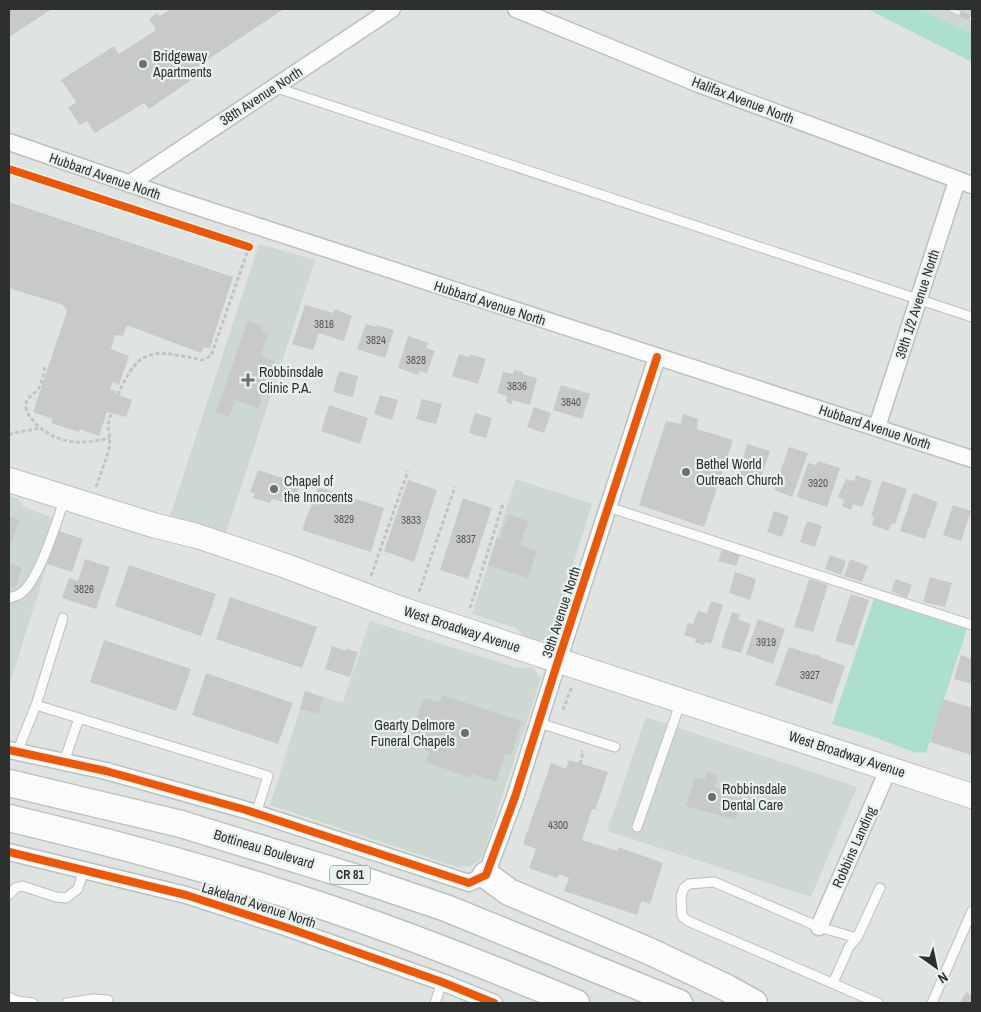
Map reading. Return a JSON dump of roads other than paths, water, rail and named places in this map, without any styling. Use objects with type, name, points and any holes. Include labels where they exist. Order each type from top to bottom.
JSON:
[{"type":"main road","name":"Bottineau Boulevard","points":[[9,783],[181,824],[360,879],[446,908],[679,1003]]},
{"type":"main road","points":[[9,818],[117,844],[284,893],[403,935],[576,1003]]},
{"type":"main road","points":[[486,875],[509,892],[649,951],[754,1003]]},
{"type":"street","name":"38th Avenue North","points":[[129,184],[392,9]]},
{"type":"street","name":"Halifax Avenue North","points":[[516,9],[699,84],[965,183]]},
{"type":"street","name":"Hubbard Avenue North","points":[[9,142],[129,184],[657,358],[972,459]]},
{"type":"street","name":"39th 1/2 Avenue North","points":[[877,427],[919,299],[965,183]]},
{"type":"street","name":"39th Avenue North","points":[[486,875],[515,797],[657,358]]},
{"type":"street","name":"West Broadway Avenue","points":[[9,480],[153,525],[196,536],[286,566],[404,610],[972,796]]},
{"type":"street","points":[[13,751],[106,772],[256,814],[469,883],[486,875]]},
{"type":"street","name":"Robbins Landing","points":[[819,927],[889,768]]},
{"type":"street","name":"Lakeland Avenue North","points":[[9,852],[186,894],[442,982],[494,1003]]},
{"type":"lane","points":[[274,87],[972,318]]},
{"type":"lane","points":[[9,598],[19,595],[25,590],[39,566],[66,498]]},
{"type":"lane","points":[[608,507],[972,625]]},
{"type":"lane","points":[[13,751],[36,705],[64,618]]},
{"type":"lane","points":[[637,827],[681,700]]},
{"type":"lane","points":[[36,705],[268,776],[256,814]]},
{"type":"lane","points":[[64,762],[79,718]]},
{"type":"lane","points":[[539,723],[615,747]]},
{"type":"lane","points":[[9,895],[15,888],[22,886],[56,897],[66,898],[78,889],[84,869]]},
{"type":"lane","points":[[858,938],[819,927],[714,882],[689,884],[684,888],[681,896],[682,916],[688,921],[878,1003]]},
{"type":"lane","points":[[833,983],[849,947],[858,938],[880,888]]},
{"type":"lane","points":[[932,1003],[972,911]]},
{"type":"lane","points":[[435,1003],[442,982]]},
{"type":"lane","points":[[9,997],[17,1001],[33,1003]]},
{"type":"lane","points":[[67,1003],[93,999],[108,1000]]},
{"type":"railway","points":[[950,9],[972,19]]},
{"type":"place","name":"Bridgeway Apartments","points":[[143,64]]},
{"type":"place","name":"Robbinsdale Clinic P.A.","points":[[248,380]]},
{"type":"place","name":"Bethel World Outreach Church","points":[[686,472]]},
{"type":"place","name":"Chapel of the Innocents","points":[[274,489]]},
{"type":"place","name":"Gearty Delmore Funeral Chapels","points":[[465,733]]},
{"type":"place","name":"Robbinsdale Dental Care","points":[[712,797]]}]
